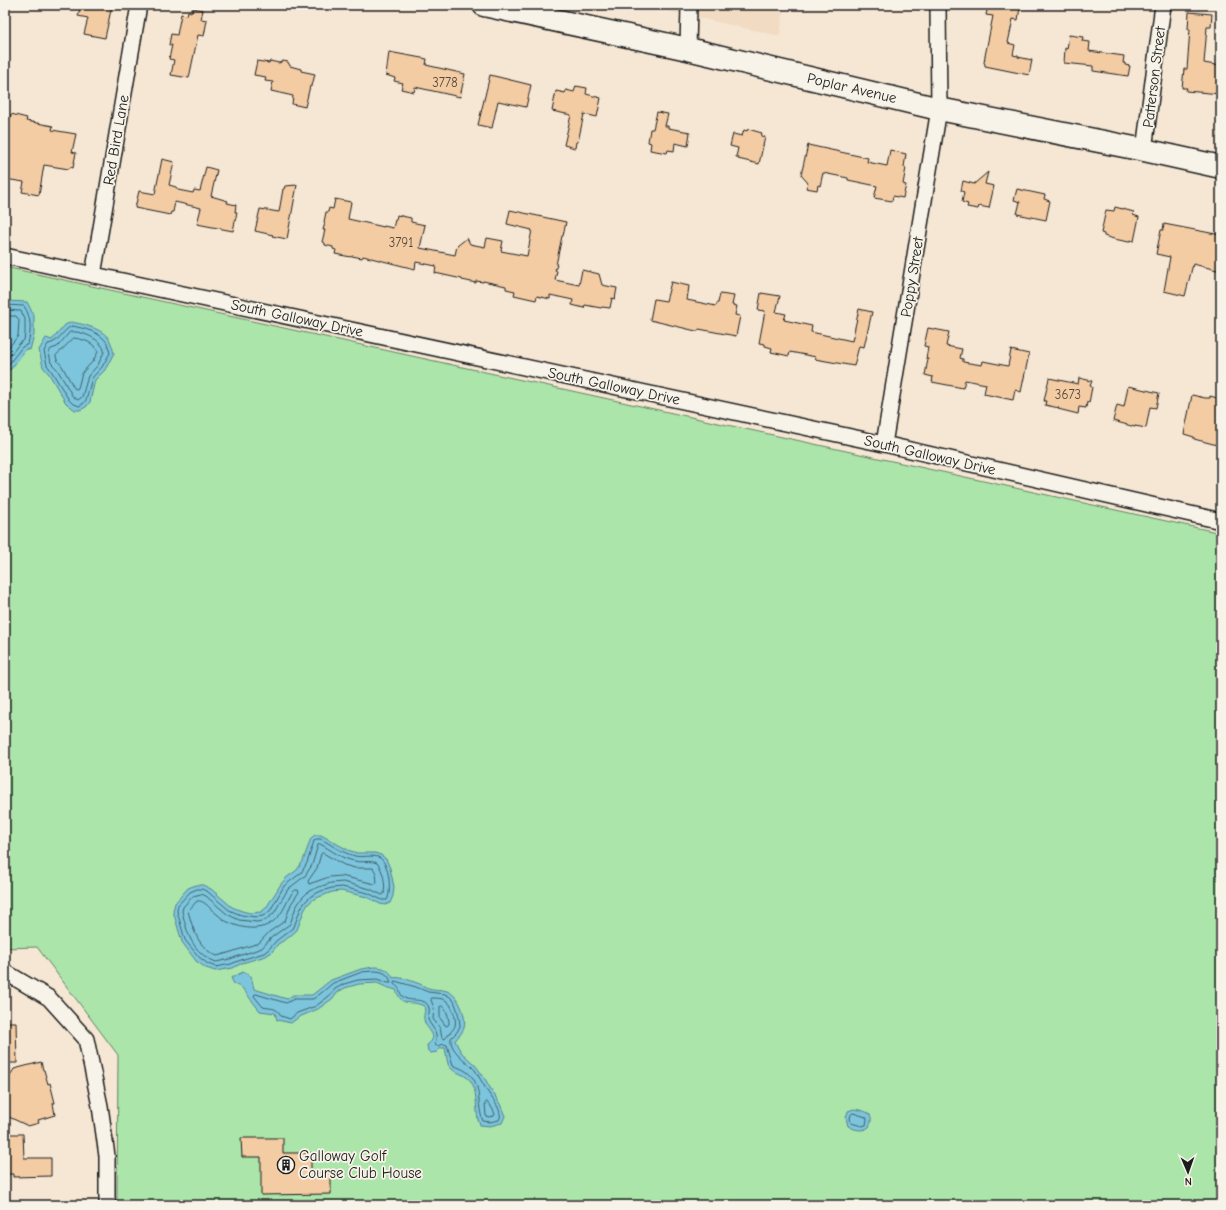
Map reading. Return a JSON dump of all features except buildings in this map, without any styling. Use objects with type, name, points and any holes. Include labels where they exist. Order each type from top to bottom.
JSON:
[{"type":"main road","name":"Poplar Avenue","points":[[484,5],[688,49],[939,109],[1221,167]]},
{"type":"street","name":"Red Bird Lane","points":[[93,275],[139,5]]},
{"type":"street","points":[[688,49],[689,5]]},
{"type":"street","name":"Poppy Street","points":[[884,444],[939,109],[938,5]]},
{"type":"street","name":"Patterson Street","points":[[1144,150],[1163,5]]},
{"type":"street","name":"South Galloway Drive","points":[[5,256],[884,444],[1221,522]]},
{"type":"street","points":[[5,972],[49,998],[86,1039],[100,1106],[107,1156],[106,1205]]},
{"type":"shaded area","points":[[640,5],[784,5],[780,36]]},
{"type":"green space","points":[[5,267],[1221,533],[1221,1205],[117,1205],[118,1055],[37,947],[5,948]]},
{"type":"water","points":[[5,301],[27,302],[34,316],[34,335],[30,350],[26,349],[11,369],[5,371]]},
{"type":"water","points":[[71,322],[99,330],[110,341],[114,353],[105,370],[95,380],[90,402],[86,407],[80,410],[75,410],[66,403],[49,374],[43,367],[39,350],[46,338],[52,340],[65,325]]},
{"type":"water","points":[[315,835],[321,835],[348,850],[357,853],[375,853],[386,859],[390,868],[394,887],[393,896],[390,903],[385,905],[367,897],[341,891],[332,892],[314,899],[308,904],[297,930],[278,944],[272,952],[266,956],[242,963],[233,968],[215,971],[206,968],[196,961],[182,942],[173,911],[175,903],[188,888],[196,885],[203,885],[211,889],[232,907],[250,913],[261,912],[266,908],[286,878],[297,870],[303,861],[311,838]]},
{"type":"water","points":[[374,967],[385,969],[390,972],[393,978],[405,979],[428,988],[447,991],[455,997],[461,1007],[465,1023],[463,1030],[455,1041],[461,1052],[476,1066],[484,1077],[500,1104],[505,1116],[502,1123],[490,1126],[480,1125],[478,1120],[476,1098],[471,1081],[465,1076],[451,1069],[447,1060],[445,1048],[441,1048],[437,1052],[431,1053],[428,1051],[427,1045],[433,1038],[425,1023],[424,1006],[404,1002],[401,1000],[396,990],[377,983],[359,984],[345,988],[318,1009],[299,1017],[291,1023],[277,1020],[275,1013],[260,1011],[242,988],[234,984],[231,978],[243,972],[251,976],[254,989],[287,999],[293,995],[312,995],[331,980],[361,969]]},
{"type":"water","points":[[854,1109],[870,1115],[871,1122],[867,1129],[858,1130],[848,1126],[846,1118],[848,1111]]},
{"type":"place","name":"Galloway Golf Course Club House","points":[[286,1165]]}]
